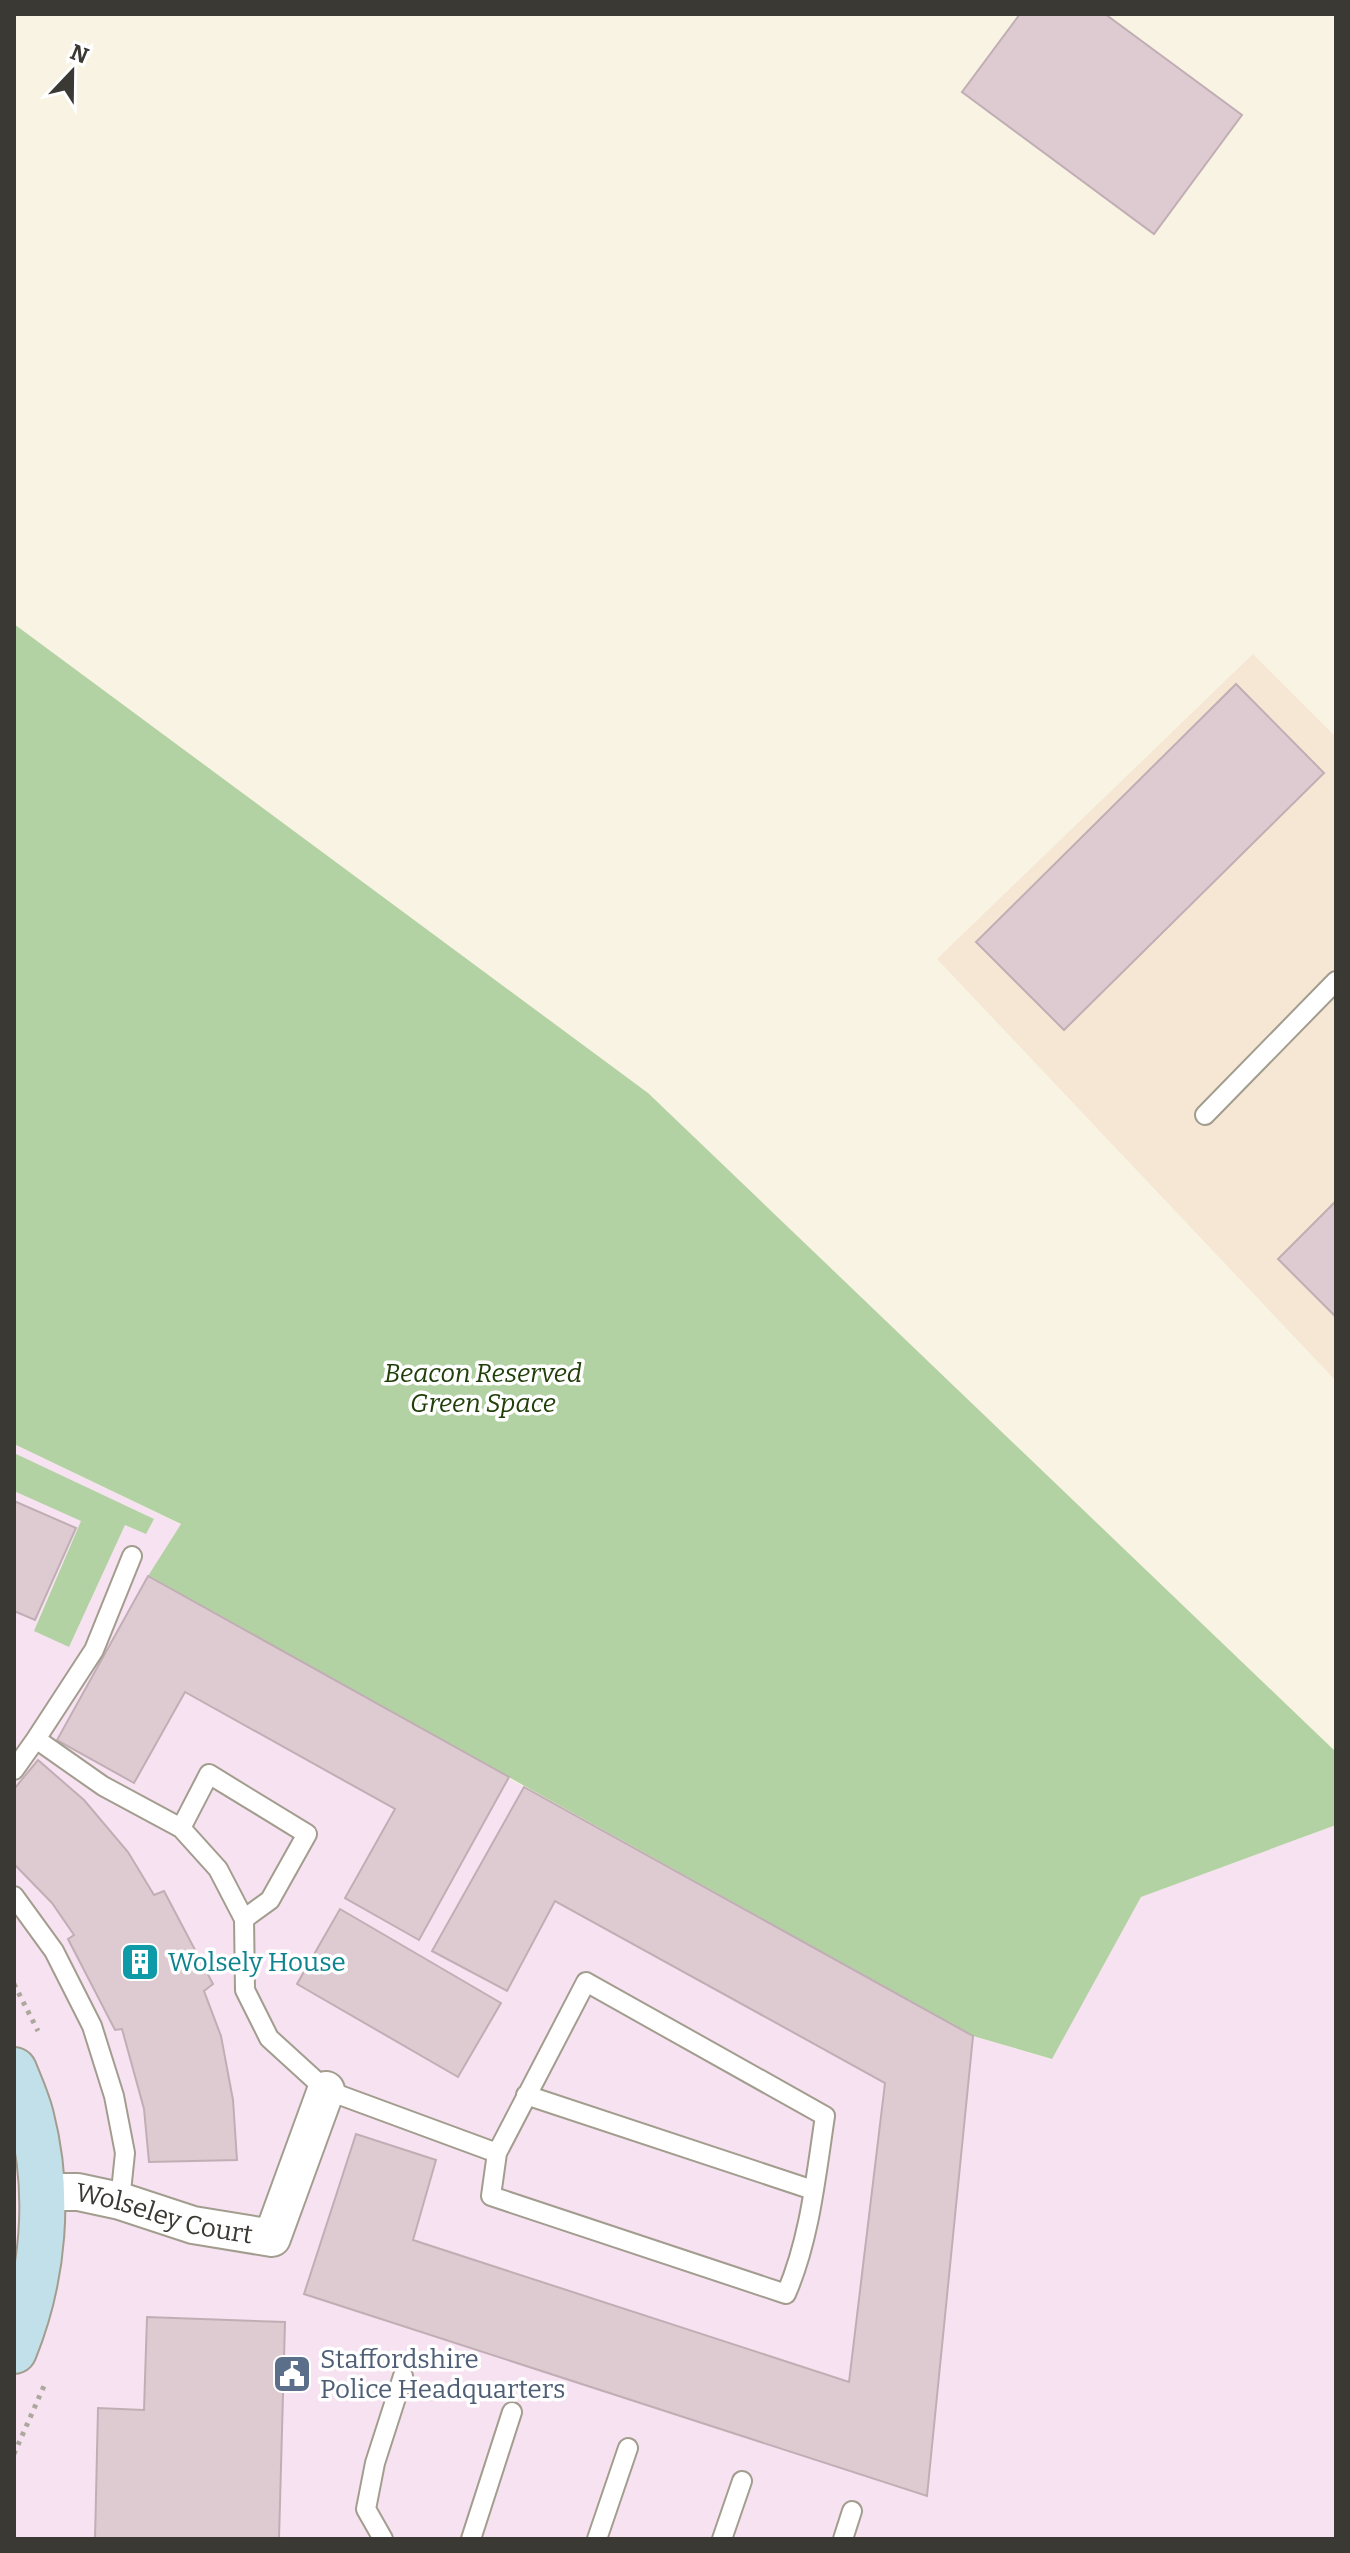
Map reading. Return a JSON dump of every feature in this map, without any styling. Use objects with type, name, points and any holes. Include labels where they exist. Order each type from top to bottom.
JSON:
[{"type":"street","points":[[14,2070],[31,2116],[43,2192],[40,2255],[27,2319],[14,2351]]},
{"type":"street","name":"Wolseley Court","points":[[43,2192],[78,2192],[120,2201],[193,2225],[272,2238],[326,2090]]},
{"type":"lane","points":[[1205,1115],[1336,981]]},
{"type":"lane","points":[[14,1770],[94,1650],[132,1556]]},
{"type":"lane","points":[[36,1739],[103,1786],[181,1828],[218,1869],[244,1919],[245,1990],[269,2038],[326,2090],[497,2153]]},
{"type":"lane","points":[[181,1828],[209,1774],[307,1834],[270,1900],[244,1919]]},
{"type":"lane","points":[[14,1896],[54,1951],[92,2026],[114,2096],[125,2153],[120,2201]]},
{"type":"lane","points":[[586,1982],[825,2116],[797,2269],[786,2294],[491,2196],[497,2153],[586,1982]]},
{"type":"lane","points":[[526,2095],[813,2190]]},
{"type":"lane","points":[[383,2539],[366,2509],[375,2463],[403,2376]]},
{"type":"lane","points":[[471,2539],[512,2412]]},
{"type":"lane","points":[[597,2539],[628,2448]]},
{"type":"lane","points":[[722,2539],[742,2481]]},
{"type":"lane","points":[[843,2539],[852,2511]]},
{"type":"shaded area","points":[[1253,654],[1336,737],[1336,1381],[937,959]]},
{"type":"shaded area","points":[[14,1444],[182,1525],[149,1576],[973,2036],[1051,2059],[1141,1897],[1336,1825],[1336,2539],[14,2539]]},
{"type":"green space","name":"Beacon Reserved Green Space","points":[[14,624],[648,1093],[1336,1752],[1336,1825],[1141,1897],[1052,2059],[973,2036],[148,1576],[181,1524],[14,1444]]},
{"type":"green space","points":[[14,1453],[154,1519],[146,1534],[125,1525],[69,1647],[34,1631],[81,1521],[14,1491]]},
{"type":"building","points":[[1020,14],[1105,14],[1242,115],[1154,234],[962,92]]},
{"type":"building","points":[[1236,684],[1324,773],[1064,1030],[976,942]]},
{"type":"building","points":[[1336,1201],[1336,1317],[1278,1259]]},
{"type":"building","points":[[14,1501],[76,1528],[35,1620],[14,1611]]},
{"type":"building","points":[[148,1576],[509,1777],[419,1940],[345,1898],[395,1809],[185,1692],[134,1783],[57,1740]]},
{"type":"building","name":"Wolsely House","points":[[38,1760],[84,1800],[128,1852],[154,1895],[164,1891],[213,1984],[204,1991],[221,2036],[233,2100],[237,2160],[149,2162],[144,2109],[122,2029],[115,2030],[68,1939],[74,1935],[52,1903],[14,1864],[14,1789]]},
{"type":"building","points":[[524,1787],[973,2036],[927,2496],[304,2294],[356,2134],[436,2160],[413,2240],[849,2382],[885,2083],[555,1901],[507,1991],[432,1951]]},
{"type":"building","points":[[340,1909],[501,2003],[458,2077],[297,1984]]},
{"type":"building","points":[[147,2317],[285,2322],[279,2539],[95,2539],[98,2408],[144,2410]]},
{"type":"place","name":"Wolsely House","points":[[140,1962]]},
{"type":"place","name":"Staffordshire Police Headquarters","points":[[292,2374]]}]
